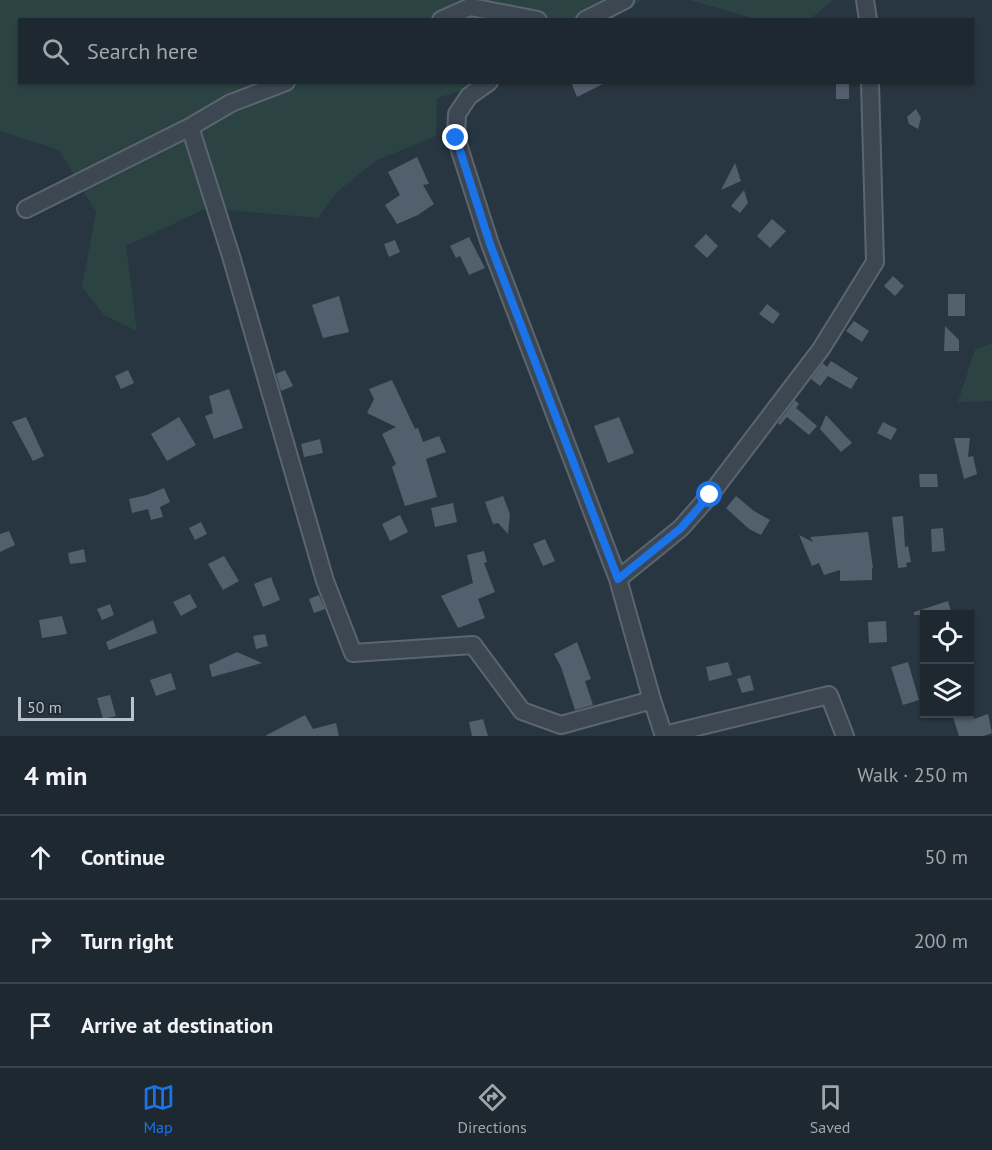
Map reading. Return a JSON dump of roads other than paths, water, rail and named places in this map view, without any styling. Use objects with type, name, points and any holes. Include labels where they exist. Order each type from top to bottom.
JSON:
[{"type":"street","points":[[589,18],[625,0]]},
{"type":"street","points":[[865,0],[868,18]]},
{"type":"street","points":[[445,18],[470,7],[528,18]]},
{"type":"street","points":[[26,208],[189,127],[231,103],[281,84]]},
{"type":"street","points":[[486,84],[469,96],[457,114],[456,138],[490,244],[618,579],[664,736],[829,695],[845,736]]},
{"type":"street","points":[[618,579],[681,528],[710,495],[820,348],[875,262],[870,84]]},
{"type":"street","points":[[189,127],[231,256],[325,581],[353,653],[473,645],[522,711],[561,725],[652,700]]}]
